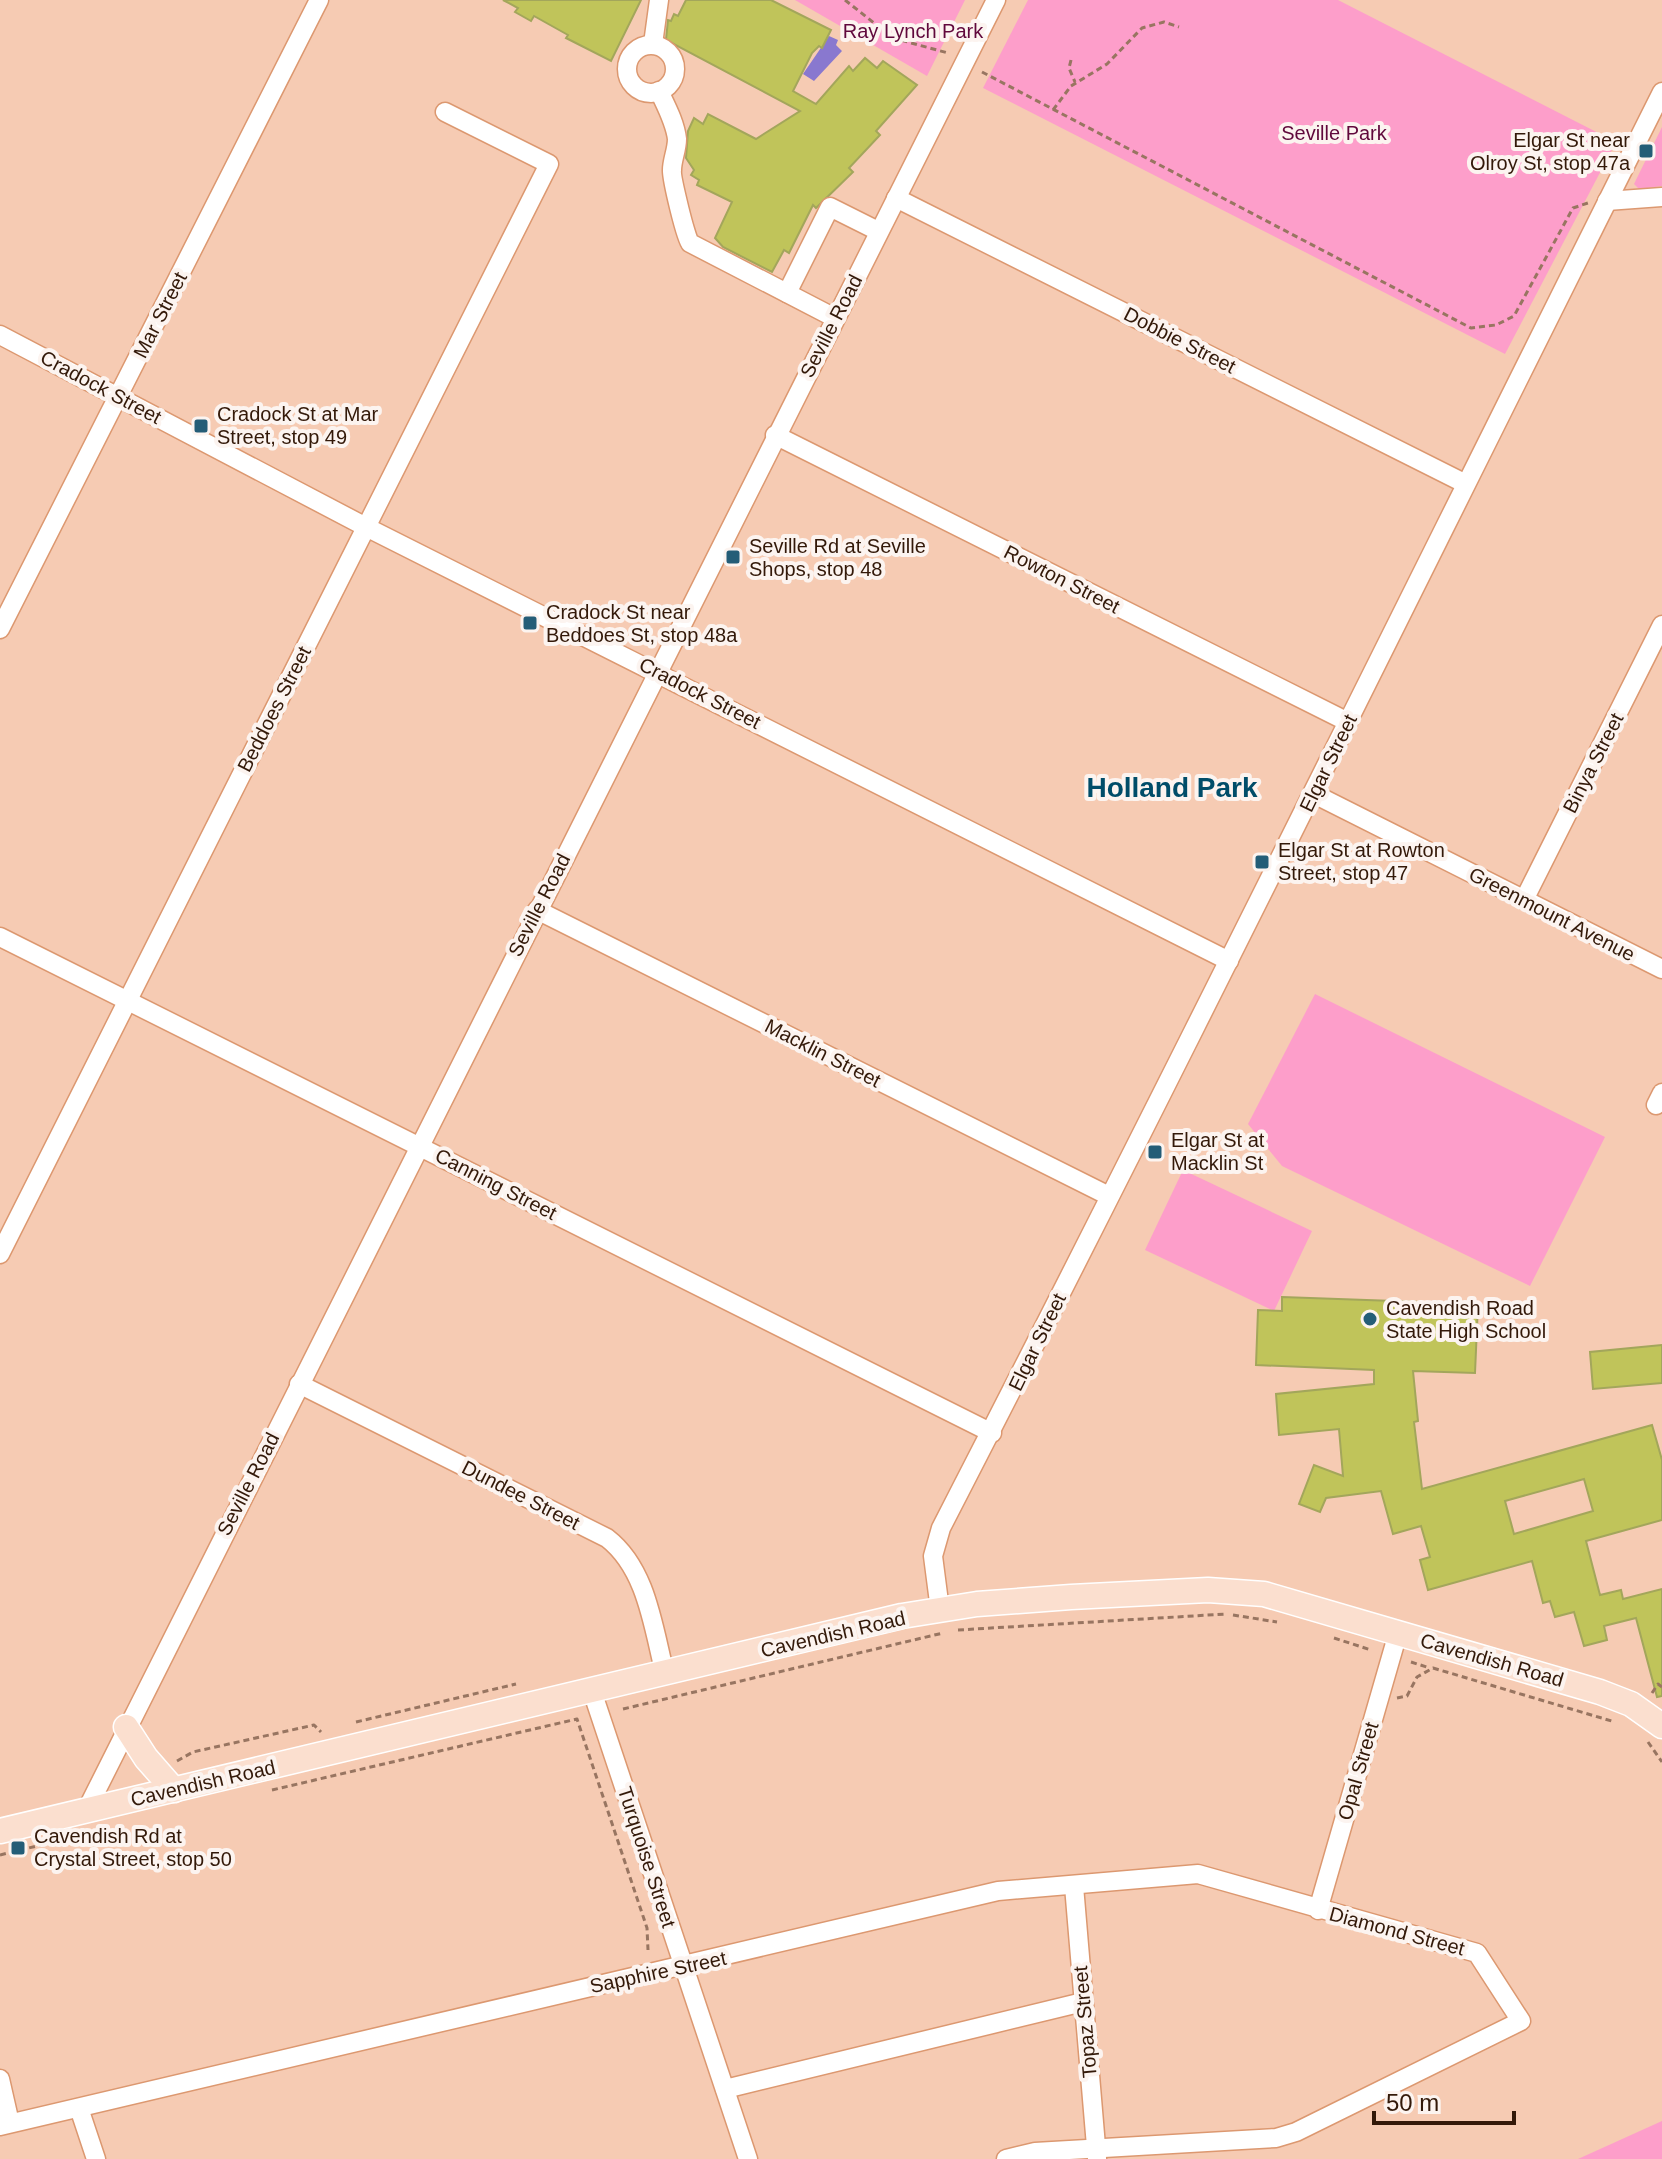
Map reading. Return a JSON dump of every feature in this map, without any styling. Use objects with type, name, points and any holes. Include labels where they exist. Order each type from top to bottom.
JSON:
[{"type":"main road","name":"Cavendish Road","points":[[0,1831],[940,1610],[1017,1600],[1232,1590],[1279,1598],[1600,1692],[1631,1704],[1662,1726]]},
{"type":"main road","points":[[126,1727],[146,1758],[174,1790]]},
{"type":"street","name":"Mar Street","points":[[0,629],[319,0]]},
{"type":"street","points":[[653,44],[659,0]]},
{"type":"street","name":"Seville Road","points":[[86,1811],[996,0]]},
{"type":"street","points":[[653,44],[671,54],[675,69],[670,83],[659,91],[641,91],[626,72],[627,64],[635,49],[653,44]]},
{"type":"street","points":[[659,91],[677,139],[671,171],[681,203],[684,235],[690,243],[835,318]]},
{"type":"street","name":"Elgar Street","points":[[940,1610],[933,1565],[937,1538],[1314,794],[1464,483],[1662,92]]},
{"type":"street","name":"Beddoes Street","points":[[0,1254],[549,164],[445,112]]},
{"type":"street","points":[[1607,201],[1662,197]]},
{"type":"street","name":"Dobbie Street","points":[[896,198],[1464,483]]},
{"type":"street","points":[[787,293],[830,207],[878,231]]},
{"type":"street","name":"Cradock Street","points":[[0,335],[120,394],[366,527],[1229,961]]},
{"type":"street","name":"Rowton Street","points":[[775,435],[1348,722]]},
{"type":"street","name":"Binya Street","points":[[1524,900],[1662,625]]},
{"type":"street","name":"Greenmount Avenue","points":[[1314,794],[1662,969]]},
{"type":"street","name":"Macklin Street","points":[[537,910],[1109,1196]]},
{"type":"street","name":"Canning Street","points":[[0,937],[992,1433]]},
{"type":"street","name":"Dundee Street","points":[[299,1384],[607,1538],[626,1553],[640,1580],[665,1674]]},
{"type":"street","name":"Opal Street","points":[[1318,1910],[1398,1633]]},
{"type":"street","name":"Turquoise Street","points":[[592,1691],[748,2159]]},
{"type":"street","name":"Sapphire Street","points":[[5,2125],[998,1891],[1198,1874],[1318,1910]]},
{"type":"street","name":"Topaz Street","points":[[1074,1886],[1097,2154]]},
{"type":"street","name":"Diamond Street","points":[[1006,2159],[1035,2152],[1097,2154],[1276,2138],[1296,2132],[1521,2021],[1477,1953],[1318,1910]]},
{"type":"street","points":[[725,2089],[1083,2002]]},
{"type":"street","points":[[0,2079],[5,2125]]},
{"type":"street","points":[[79,2108],[96,2159]]},
{"type":"path","points":[[845,0],[893,38],[965,60],[1053,110],[1471,328],[1496,325],[1514,316],[1573,208],[1580,204],[1607,201]]},
{"type":"path","points":[[1053,110],[1075,82],[1107,64],[1142,28],[1164,22],[1179,27]]},
{"type":"path","points":[[1071,60],[1069,68],[1075,82]]},
{"type":"path","points":[[623,1709],[951,1631],[1183,1615],[1228,1614],[1285,1623]]},
{"type":"path","points":[[1328,1637],[1371,1650]]},
{"type":"path","points":[[1411,1662],[1615,1722]]},
{"type":"path","points":[[1381,1693],[1404,1698],[1417,1677],[1433,1668]]},
{"type":"path","points":[[351,1724],[527,1682]]},
{"type":"path","points":[[1652,1693],[1658,1684],[1662,1687]]},
{"type":"path","points":[[270,1790],[577,1719],[647,1928],[648,1950]]},
{"type":"path","points":[[166,1758],[174,1762],[193,1752],[314,1725],[321,1732]]},
{"type":"path","points":[[0,1855],[100,1831]]},
{"type":"green space","name":"Ray Lynch Park","points":[[795,0],[965,0],[927,76]]},
{"type":"green space","name":"Seville Park","points":[[1028,0],[1338,0],[1616,142],[1505,354],[983,88]]},
{"type":"green space","points":[[1662,127],[1662,186],[1639,189],[1634,184]]},
{"type":"green space","points":[[1315,994],[1605,1137],[1530,1286],[1282,1166],[1248,1124]]},
{"type":"green space","points":[[1183,1170],[1312,1231],[1274,1311],[1145,1250]]},
{"type":"green space","points":[[1662,2121],[1662,2159],[1578,2159]]},
{"type":"shaded area","points":[[829,36],[838,40],[836,45],[842,51],[814,81],[803,74]]},
{"type":"building","points":[[503,0],[641,0],[611,61],[566,38],[568,35],[534,16],[531,21],[515,12],[518,8]]},
{"type":"building","points":[[686,0],[771,0],[831,30],[822,48],[819,46],[812,53],[793,91],[816,104],[849,66],[853,71],[865,58],[877,68],[883,61],[917,85],[876,131],[880,135],[849,168],[853,172],[816,208],[813,205],[789,253],[784,250],[772,272],[723,247],[715,238],[732,202],[697,185],[699,180],[691,175],[694,170],[686,158],[688,131],[694,118],[703,124],[708,114],[756,139],[800,111],[666,40],[668,20],[671,21],[674,14],[678,16]]},
{"type":"building","points":[[1282,1297],[1478,1304],[1475,1373],[1413,1371],[1418,1421],[1414,1422],[1422,1489],[1652,1425],[1662,1460],[1662,1520],[1586,1541],[1600,1595],[1621,1590],[1623,1599],[1662,1589],[1662,1696],[1657,1697],[1636,1618],[1604,1626],[1607,1640],[1584,1646],[1574,1612],[1555,1617],[1550,1601],[1543,1603],[1532,1561],[1428,1590],[1420,1560],[1430,1557],[1421,1526],[1393,1534],[1381,1491],[1326,1498],[1320,1512],[1299,1504],[1314,1465],[1343,1476],[1339,1429],[1279,1435],[1276,1394],[1374,1384],[1374,1370],[1256,1365],[1258,1310],[1282,1311]],"holes":[[[1584,1479],[1593,1511],[1514,1534],[1505,1501]]]},
{"type":"building","points":[[1662,1345],[1662,1383],[1593,1389],[1590,1352]]},
{"type":"place","name":"Elgar St near Olroy St, stop 47a","points":[[1646,151]]},
{"type":"place","name":"Cradock St at Mar Street, stop 49","points":[[201,426]]},
{"type":"place","name":"Seville Rd at Seville Shops, stop 48","points":[[733,557]]},
{"type":"place","name":"Cradock St near Beddoes St, stop 48a","points":[[530,623]]},
{"type":"place","name":"Elgar St at Rowton Street, stop 47","points":[[1262,862]]},
{"type":"place","name":"Elgar St at Macklin St","points":[[1155,1152]]},
{"type":"place","name":"Cavendish Road State High School","points":[[1370,1319]]},
{"type":"place","name":"Cavendish Rd at Crystal Street, stop 50","points":[[18,1848]]},
{"type":"district","name":"Holland Park","points":[[1172,787]]}]
